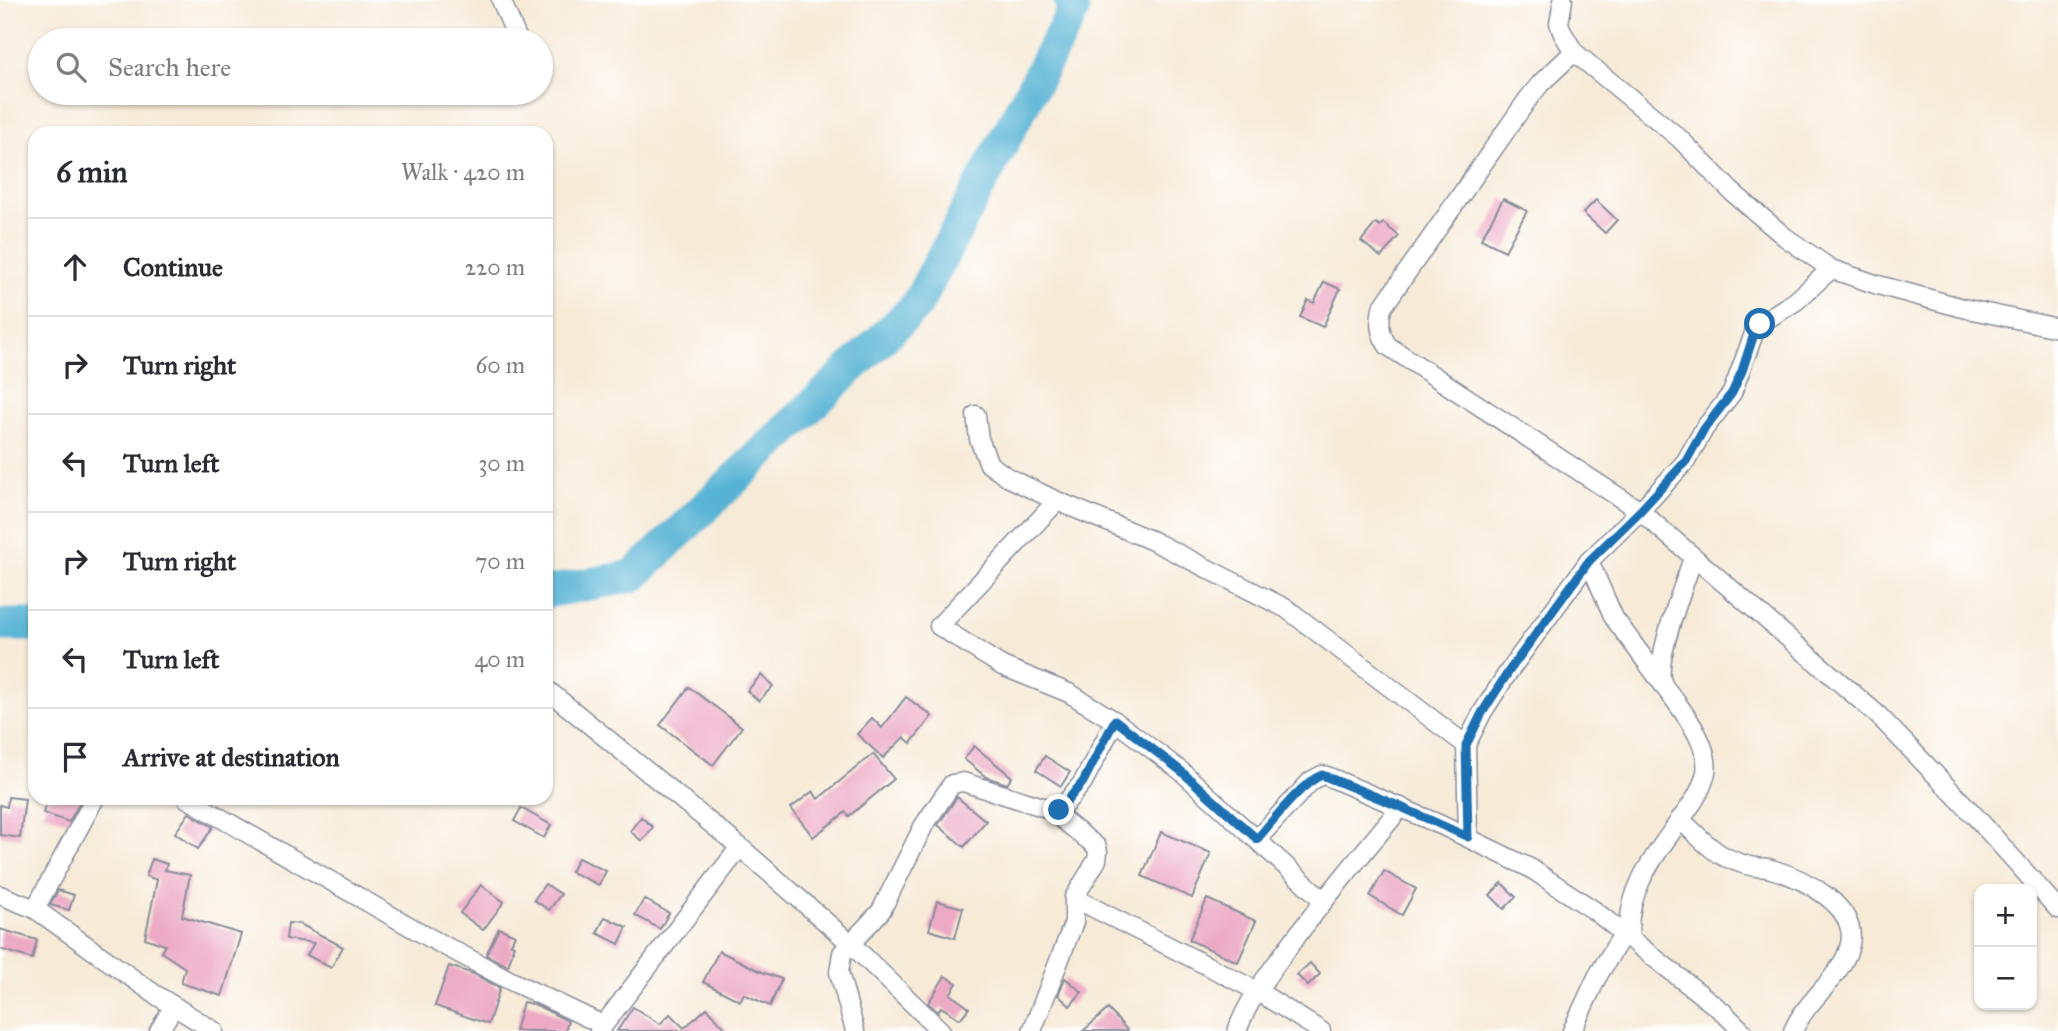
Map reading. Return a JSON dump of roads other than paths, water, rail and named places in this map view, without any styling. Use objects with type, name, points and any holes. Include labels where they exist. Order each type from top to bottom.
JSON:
[{"type":"street","points":[[500,0],[513,28]]},
{"type":"street","points":[[1563,0],[1559,23],[1574,52],[1679,138],[1731,192],[1785,237],[1831,269],[1925,298],[2058,328]]},
{"type":"street","points":[[1574,52],[1541,83],[1522,108],[1382,308],[1379,325],[1383,338],[1388,346],[1640,511],[1878,715],[1975,816],[2058,909]]},
{"type":"street","points":[[1468,837],[1466,745],[1482,713],[1589,561],[1686,461],[1704,429],[1732,393],[1756,328],[1796,301],[1831,269]]},
{"type":"street","points":[[976,415],[979,439],[989,464],[1007,477],[1153,541],[1287,609],[1466,745]]},
{"type":"street","points":[[1057,501],[940,626],[1002,666],[1069,693],[1115,720],[1181,771],[1323,900]]},
{"type":"street","points":[[1662,683],[1662,657],[1693,558]]},
{"type":"street","points":[[1572,1031],[1598,977],[1627,936],[1636,891],[1662,845],[1698,796],[1707,767],[1696,733],[1614,618],[1589,561]]},
{"type":"street","points":[[553,696],[740,847],[850,943],[941,1031]]},
{"type":"street","points":[[1059,812],[1083,782],[1115,720]]},
{"type":"street","points":[[1257,839],[1297,794],[1322,775],[1401,807],[1530,868],[1595,911],[1723,1012],[1742,1031]]},
{"type":"street","points":[[855,1031],[839,972],[842,953],[881,911],[925,825],[954,783],[963,782],[1059,812]]},
{"type":"street","points":[[34,909],[91,805]]},
{"type":"street","points":[[198,805],[430,938],[601,1028],[740,847]]},
{"type":"street","points":[[1237,1031],[1257,991],[1323,900],[1401,807]]},
{"type":"street","points":[[1032,1031],[1074,922],[1074,898],[1097,860],[1098,852],[1097,847],[1060,817],[1059,812]]},
{"type":"street","points":[[1681,819],[1723,856],[1753,867],[1770,868],[1795,878],[1834,903],[1846,916],[1852,932],[1844,961],[1800,1016],[1793,1031]]},
{"type":"street","points":[[0,895],[34,909],[214,1031]]},
{"type":"street","points":[[1074,898],[1257,991],[1321,1031]]},
{"type":"street","points":[[159,1031],[174,1006]]},
{"type":"waterway","points":[[553,591],[633,576],[916,306],[1073,11],[1070,0]]},
{"type":"waterway","points":[[0,625],[28,625]]}]
